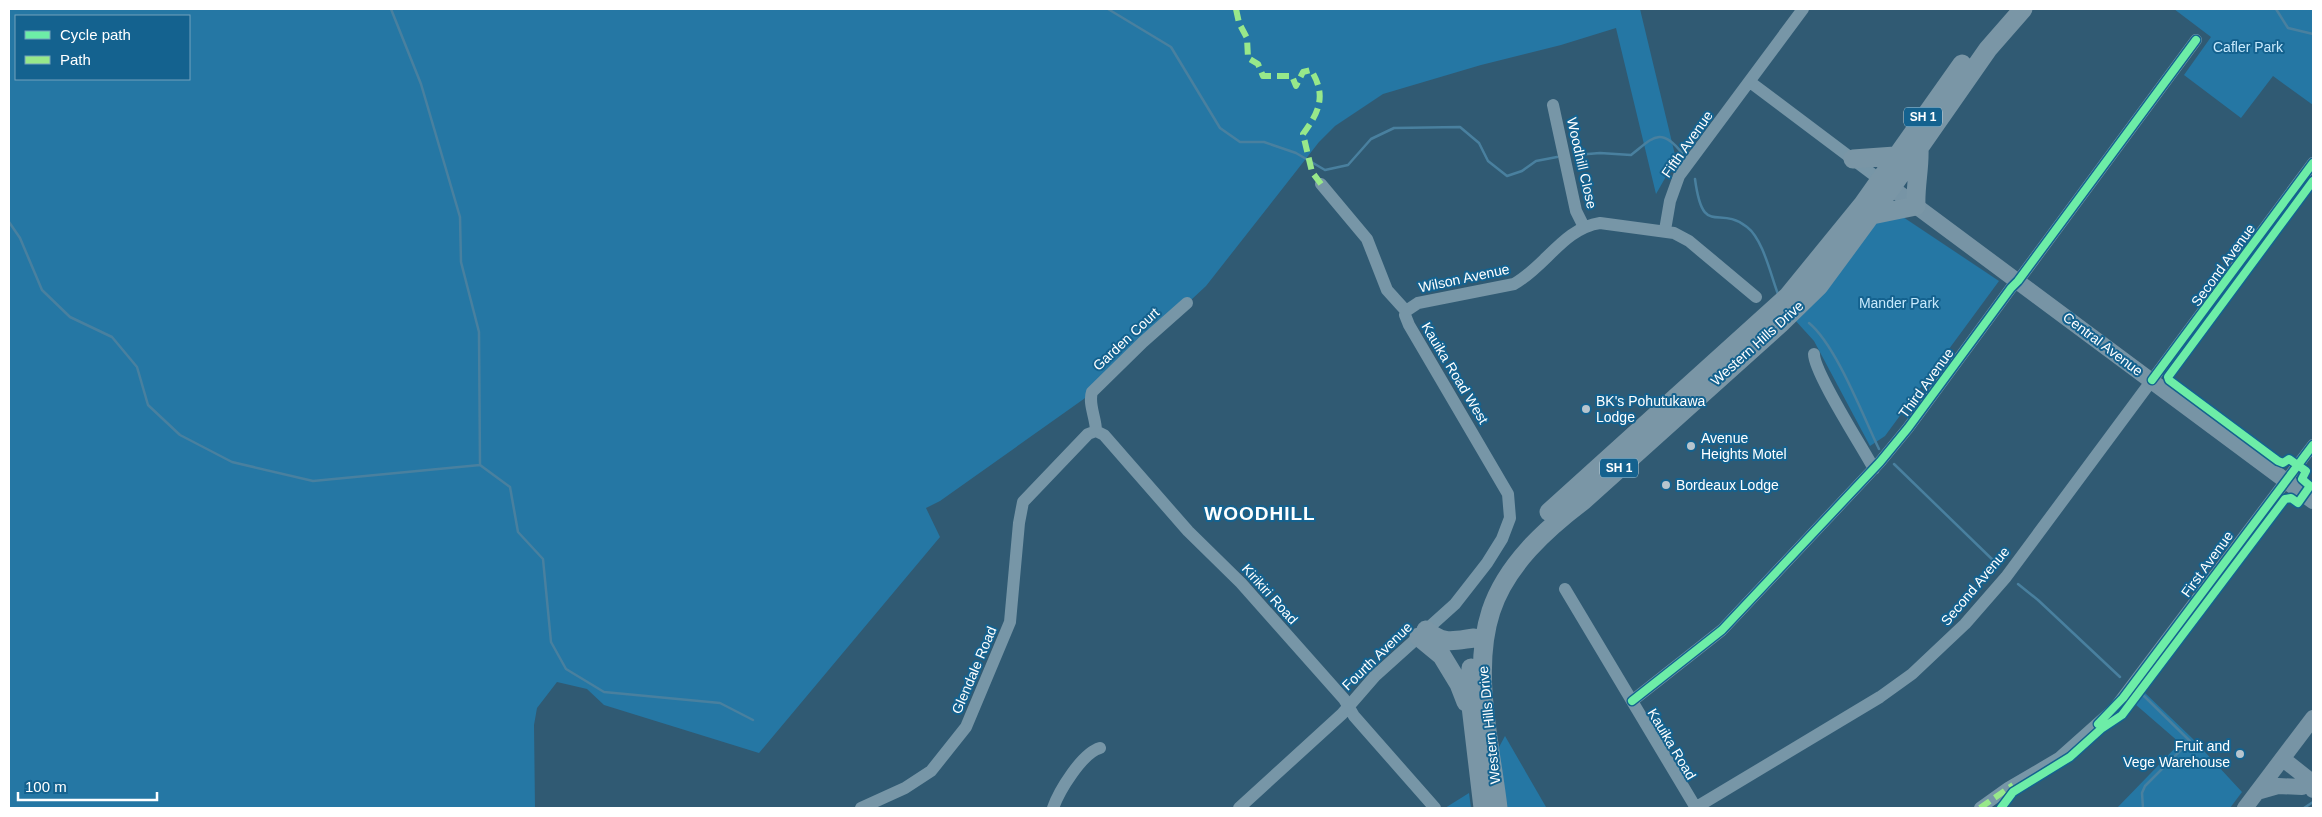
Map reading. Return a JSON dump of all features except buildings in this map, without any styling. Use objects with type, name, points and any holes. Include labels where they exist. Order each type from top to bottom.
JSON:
[{"type":"highway","name":"Western Hills Drive","points":[[1498,808],[1483,690],[1483,648],[1491,611],[1514,568],[1554,523],[1583,501],[1792,313],[1819,286],[1872,215],[1895,156],[1968,55],[2008,9]]},
{"type":"highway","name":"Western Hills Drive","points":[[1482,808],[1470,675],[1474,638],[1486,598],[1499,571],[1526,535],[1788,296],[1853,216],[1919,147],[1988,49],[2023,9]]},
{"type":"highway","points":[[1872,215],[1916,206],[1915,183],[1920,165],[1919,147]]},
{"type":"highway","points":[[1853,159],[1895,156]]},
{"type":"highway","points":[[1422,633],[1440,641],[1449,642],[1474,638]]},
{"type":"highway","points":[[1422,633],[1450,667],[1472,712]]},
{"type":"main road","name":"Central Avenue","points":[[1885,183],[2313,501]]},
{"type":"main road","points":[[2245,808],[2313,718]]},
{"type":"main road","points":[[2257,792],[2278,786],[2309,789],[2307,778],[2279,765]]},
{"type":"street","name":"Fifth Avenue","points":[[1665,230],[1670,201],[1679,176],[1803,9]]},
{"type":"street","name":"Third Avenue","points":[[1632,701],[1722,630],[1874,468],[1908,428],[2011,288],[2018,282],[2196,40]]},
{"type":"street","points":[[1750,82],[1885,183]]},
{"type":"street","name":"Woodhill Close","points":[[1553,104],[1576,211],[1584,227]]},
{"type":"street","name":"Second Avenue","points":[[1696,808],[1880,697],[1938,651],[1972,617],[2006,577],[2313,163]]},
{"type":"street","name":"Kauika Road West","points":[[1321,184],[1367,239],[1387,290],[1406,311],[1405,315],[1409,325],[1498,475],[1508,494],[1511,508]]},
{"type":"street","name":"Wilson Avenue","points":[[1406,311],[1418,303],[1514,284],[1526,276],[1568,238],[1584,227],[1600,223],[1665,230],[1689,241],[1756,297]]},
{"type":"street","name":"Garden Court","points":[[1096,431],[1096,419],[1090,400],[1095,389],[1143,342],[1187,303]]},
{"type":"street","points":[[1814,354],[1827,386],[1874,468]]},
{"type":"street","name":"Kirikiri Road","points":[[1096,431],[1104,435],[1188,530],[1241,583],[1435,808]]},
{"type":"street","name":"Glendale Road","points":[[861,808],[905,788],[931,771],[966,727],[1010,622],[1019,523],[1023,502],[1088,434],[1096,431]]},
{"type":"street","name":"First Avenue","points":[[1980,808],[2008,788],[2059,758],[2114,710],[2313,445]]},
{"type":"street","name":"Fourth Avenue","points":[[1239,808],[1342,714],[1375,676],[1455,604],[1487,563],[1508,528],[1511,508]]},
{"type":"street","name":"Kauika Road","points":[[1565,589],[1696,808]]},
{"type":"street","points":[[1053,808],[1062,788],[1087,755],[1092,750],[1100,748]]},
{"type":"green space","points":[[9,9],[1640,9],[1676,159],[1656,194],[1616,28],[1383,94],[1335,126],[1319,142],[1206,286],[1088,396],[940,501],[926,508],[940,537],[759,753],[604,705],[587,689],[557,682],[537,708],[534,725],[535,808],[9,808]]},
{"type":"green space","name":"Cafler Park","points":[[2174,9],[2313,9],[2313,105],[2273,76],[2241,118],[2184,75],[2211,37]]},
{"type":"green space","name":"Mander Park","points":[[1903,217],[1999,281],[1885,436],[1870,446],[1814,341],[1794,319],[1879,219]]},
{"type":"green space","points":[[2144,692],[2192,738],[2242,792],[2230,808],[2117,808],[2180,743],[2135,704]]},
{"type":"green space","points":[[1505,736],[1545,808],[1506,808],[1498,749]]},
{"type":"green space","points":[[1469,793],[1471,808],[1445,808]]},
{"type":"waterway","points":[[391,9],[421,84],[460,217],[461,262],[479,332],[480,465]]},
{"type":"waterway","points":[[1108,9],[1171,47],[1220,128],[1240,142],[1264,142],[1296,153],[1325,170],[1348,165],[1371,139],[1394,128],[1460,127],[1479,143],[1488,161],[1507,176],[1522,171],[1536,161],[1557,157]]},
{"type":"waterway","points":[[2276,9],[2288,28],[2313,34]]},
{"type":"waterway","points":[[1576,155],[1600,153],[1631,155],[1651,140],[1662,137],[1668,139],[1682,153]]},
{"type":"waterway","points":[[1695,179],[1702,209],[1707,214],[1713,217],[1737,221],[1753,233],[1766,258],[1778,294]]},
{"type":"waterway","points":[[9,222],[20,238],[42,290],[70,317],[112,337],[137,367],[148,405],[180,435],[232,462],[313,481],[480,465],[510,487],[518,532],[543,559],[551,642],[566,669],[604,692],[720,703],[753,720]]},
{"type":"waterway","points":[[1809,323],[1819,333],[1839,364],[1879,449]]},
{"type":"waterway","points":[[1894,464],[1996,563]]},
{"type":"waterway","points":[[2018,584],[2038,600],[2120,677]]},
{"type":"waterway","points":[[2143,808],[2142,793],[2145,786],[2190,741],[2144,696]]},
{"type":"waterway","points":[[2304,808],[2313,802]]},
{"type":"marked path","points":[[1236,9],[1239,23],[1247,38],[1248,58],[1258,64],[1263,76],[1292,76],[1296,86],[1303,72],[1311,70],[1316,79],[1320,96],[1319,104],[1317,111],[1303,134],[1312,172],[1321,184]]},
{"type":"marked path","points":[[1980,808],[2013,785]]},
{"type":"cycle path","points":[[1632,701],[1722,630],[1880,462],[1908,428],[2196,40]]},
{"type":"cycle path","points":[[2152,380],[2313,163]]},
{"type":"cycle path","points":[[2001,808],[2013,792],[2070,757],[2101,729],[2122,715],[2285,499],[2291,498],[2298,503],[2310,486],[2302,479],[2306,471],[2289,459],[2283,463],[2278,461],[2169,380],[2168,377],[2313,181]]},
{"type":"cycle path","points":[[2098,724],[2123,698],[2313,445]]},
{"type":"place","name":"BK's Pohutukawa Lodge","points":[[1586,409]]},
{"type":"place","name":"Avenue Heights Motel","points":[[1691,446]]},
{"type":"place","name":"Bordeaux Lodge","points":[[1666,485]]},
{"type":"place","name":"Fruit and Vege Warehouse","points":[[2240,754]]},
{"type":"district","name":"WOODHILL","points":[[1260,513]]}]
